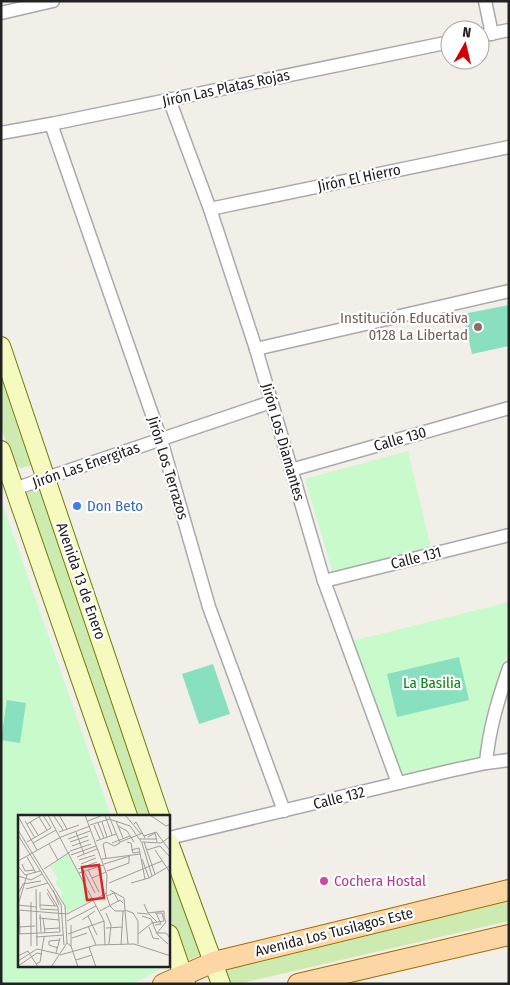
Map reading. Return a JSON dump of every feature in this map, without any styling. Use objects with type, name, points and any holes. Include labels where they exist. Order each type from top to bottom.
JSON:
[{"type":"main road","name":"Avenida 13 de Enero","points":[[1,346],[160,815]]},
{"type":"main road","points":[[1,450],[128,815]]},
{"type":"main road","points":[[170,843],[221,984]]},
{"type":"main road","name":"Avenida Los Tusilagos Este","points":[[163,984],[184,979],[214,962],[509,890]]},
{"type":"main road","points":[[298,984],[509,935]]},
{"type":"main road","points":[[170,937],[184,979]]},
{"type":"street","points":[[8,8],[53,1]]},
{"type":"street","points":[[485,1],[486,20]]},
{"type":"street","points":[[490,34],[509,30]]},
{"type":"street","name":"Jirón Las Platas Rojas","points":[[1,133],[440,44]]},
{"type":"street","name":"Jirón Los Diamantes","points":[[169,100],[210,209],[256,348],[270,402],[324,581],[398,783]]},
{"type":"street","name":"Jirón Los Terrazos","points":[[51,124],[161,440],[209,607],[284,811]]},
{"type":"street","name":"Jirón El Hierro","points":[[210,209],[509,147]]},
{"type":"street","points":[[256,348],[509,291]]},
{"type":"street","name":"Jirón Las Energitas","points":[[14,489],[270,402]]},
{"type":"street","name":"Calle 130","points":[[291,470],[509,408]]},
{"type":"street","name":"Calle 131","points":[[324,581],[509,535]]},
{"type":"street","points":[[486,763],[494,711],[509,668]]},
{"type":"street","name":"Calle 132","points":[[170,840],[398,783],[486,763],[509,760]]},
{"type":"green space","points":[[509,305],[509,346],[472,354],[463,314]]},
{"type":"green space","points":[[1,365],[34,459],[32,465],[21,468],[14,465],[1,427]]},
{"type":"green space","points":[[408,451],[431,548],[333,573],[305,479]]},
{"type":"green space","points":[[36,486],[45,486],[154,815],[134,815],[25,498],[24,490]]},
{"type":"green space","points":[[1,500],[111,815],[18,815],[18,968],[164,968],[131,984],[1,984]]},
{"type":"green space","name":"La Basilia","points":[[509,602],[509,648],[488,709],[481,758],[403,777],[352,641]]},
{"type":"green space","points":[[459,657],[469,700],[397,717],[387,674]]},
{"type":"green space","points":[[213,664],[230,714],[199,724],[182,674]]},
{"type":"green space","points":[[7,700],[26,703],[20,743],[1,740]]},
{"type":"green space","points":[[170,862],[201,955],[186,961],[183,958],[170,919]]},
{"type":"green space","points":[[509,896],[509,921],[238,984],[230,982],[225,969]]},
{"type":"place","name":"Institución Educativa 0128 La Libertad","points":[[478,327]]},
{"type":"place","name":"Don Beto","points":[[77,506]]},
{"type":"place","name":"Cochera Hostal","points":[[324,881]]}]
